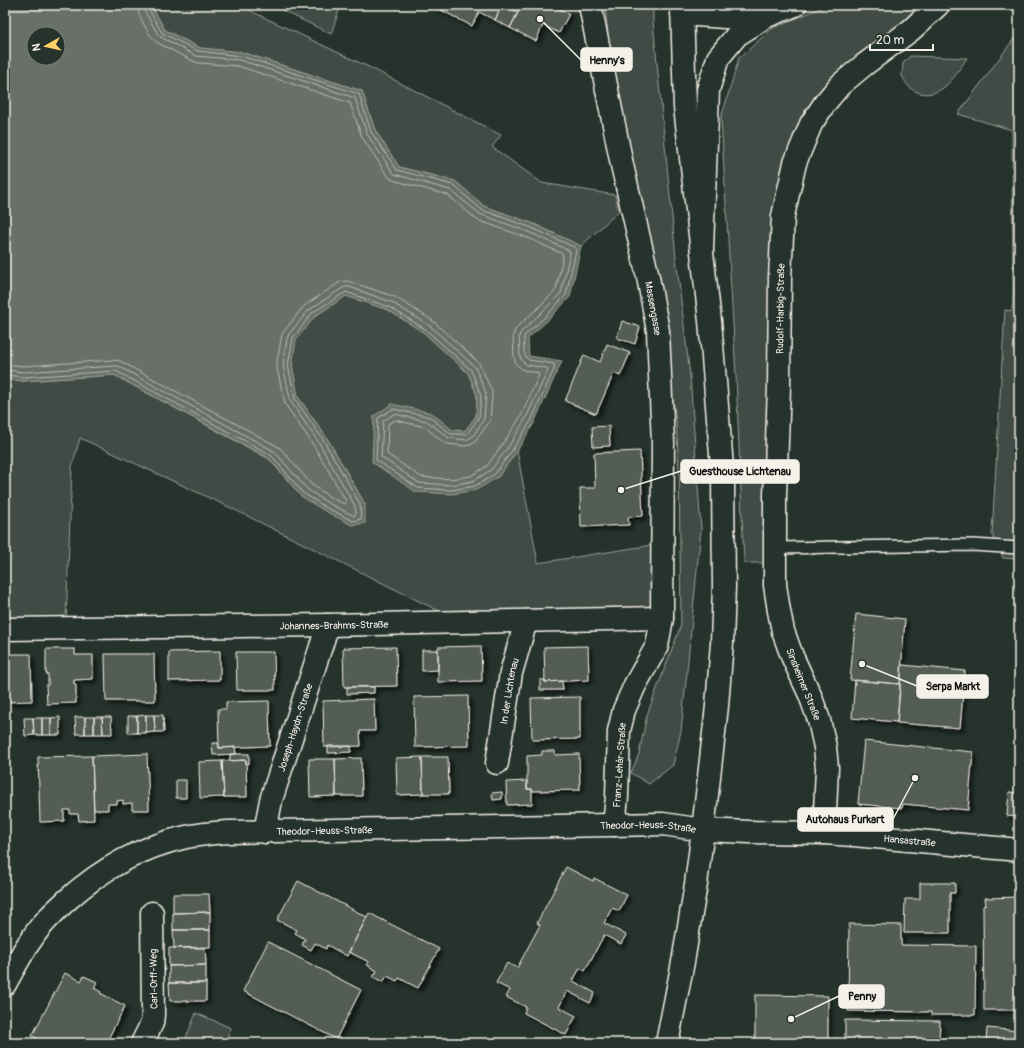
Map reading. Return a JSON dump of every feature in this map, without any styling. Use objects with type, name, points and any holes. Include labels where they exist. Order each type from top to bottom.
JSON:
[{"type":"main road","name":"Massengasse","points":[[590,5],[622,165],[648,277],[658,330],[663,443],[662,618]]},
{"type":"main road","points":[[702,249],[708,90],[718,58],[737,35],[767,16],[795,5]]},
{"type":"main road","name":"Rudolf-Harbig-Straße","points":[[775,585],[775,495],[779,387],[780,278],[784,216],[794,163],[811,124],[840,85],[911,30],[938,5]]},
{"type":"main road","points":[[667,1043],[683,962],[703,830],[717,706],[722,643],[724,587],[723,479],[710,321],[685,107],[682,10],[739,18],[767,16]]},
{"type":"main road","name":"Sinsheimer Straße","points":[[775,585],[778,611],[783,631],[817,714],[825,747],[827,768],[824,833]]},
{"type":"main road","name":"Johannes-Brahms-Straße","points":[[5,629],[328,625],[662,618]]},
{"type":"main road","name":"Franz-Lehár-Straße","points":[[614,825],[617,797],[619,731],[624,710],[635,685],[657,646],[662,618]]},
{"type":"main road","name":"In der Lichtenau","points":[[497,763],[511,673],[526,621]]},
{"type":"main road","name":"Joseph-Haydn-Straße","points":[[265,832],[271,800],[328,625]]},
{"type":"main road","name":"Theodor-Heuss-Straße","points":[[5,984],[13,956],[34,936],[45,922],[69,898],[90,880],[129,857],[164,843],[193,836],[228,832],[663,824],[703,830]]},
{"type":"main road","name":"Hansastraße","points":[[703,830],[824,833],[1019,850]]},
{"type":"main road","name":"Carl-Orff-Weg","points":[[142,1043],[152,1023],[153,1015],[152,913]]},
{"type":"lane","points":[[775,548],[973,545],[1019,548]]},
{"type":"shaded area","points":[[151,5],[240,5],[375,70],[501,135],[492,147],[542,183],[615,195],[619,211],[581,246],[534,224],[484,206],[455,181],[399,167],[375,130],[362,91],[241,52],[200,48],[165,30]]},
{"type":"shaded area","points":[[271,5],[341,5],[331,34]]},
{"type":"shaded area","points":[[605,5],[653,5],[653,22],[676,258],[690,376],[701,529],[681,731],[673,765],[649,784],[631,773],[639,754],[647,715],[681,625],[679,469],[676,421],[653,259],[609,44]]},
{"type":"shaded area","points":[[828,5],[923,5],[885,37],[802,123],[764,563],[744,563],[736,375],[721,118],[739,58],[773,28]]},
{"type":"shaded area","points":[[1019,32],[1019,559],[1003,558],[992,534],[1005,310],[1012,311],[1013,292],[1012,130],[958,114]]},
{"type":"shaded area","points":[[910,56],[967,58],[947,85],[933,93],[922,94],[908,86],[902,76],[903,63]]},
{"type":"shaded area","points":[[346,296],[388,310],[423,332],[468,373],[477,395],[476,416],[465,431],[452,430],[431,413],[498,477],[517,451],[538,563],[652,545],[653,607],[636,610],[449,616],[229,507],[80,438],[72,466],[66,622],[5,623],[5,379],[23,381],[114,375],[269,459],[301,496],[365,504],[327,438],[298,397],[292,365],[295,340],[315,316]]},
{"type":"shaded area","points":[[196,1013],[231,1028],[225,1043],[184,1043]]},
{"type":"water","points":[[5,5],[151,5],[165,30],[200,48],[241,52],[362,91],[375,130],[399,167],[455,181],[484,206],[534,224],[581,246],[570,297],[528,338],[529,356],[562,361],[534,423],[517,451],[498,477],[476,490],[452,494],[416,492],[372,462],[374,416],[392,404],[432,413],[452,430],[465,431],[476,416],[477,395],[468,373],[423,332],[388,310],[346,296],[315,316],[296,340],[292,365],[298,397],[327,438],[365,504],[365,523],[352,525],[323,510],[301,496],[269,458],[114,375],[23,381],[5,379]]},
{"type":"building","points":[[433,5],[502,5],[495,20],[479,12],[472,26]]},
{"type":"building","points":[[502,5],[518,12],[510,28],[495,20]]},
{"type":"building","points":[[522,5],[555,5],[554,6],[569,14],[559,33],[543,25],[536,41],[510,28]]},
{"type":"building","points":[[622,321],[640,327],[635,344],[617,338]]},
{"type":"building","points":[[607,344],[630,353],[620,376],[614,373],[596,414],[565,401],[584,355],[600,362]]},
{"type":"building","points":[[609,426],[610,446],[593,447],[592,427]]},
{"type":"building","points":[[640,451],[643,516],[628,517],[629,525],[581,527],[580,488],[595,488],[594,453]]},
{"type":"building","points":[[856,614],[905,619],[900,684],[850,680]]},
{"type":"building","points":[[481,646],[482,681],[438,682],[438,647]]},
{"type":"building","points":[[588,646],[589,680],[545,682],[544,647]]},
{"type":"building","points":[[396,647],[397,686],[344,687],[343,648]]},
{"type":"building","points":[[46,649],[75,649],[75,655],[93,655],[93,679],[74,680],[74,684],[76,684],[76,703],[47,704],[46,685],[48,685],[48,674],[46,674]]},
{"type":"building","points":[[422,650],[438,650],[438,670],[422,671]]},
{"type":"building","points":[[220,651],[220,680],[169,681],[169,652]]},
{"type":"building","points":[[236,652],[274,652],[275,690],[237,690]]},
{"type":"building","points":[[5,654],[31,654],[32,701],[5,702]]},
{"type":"building","points":[[105,654],[154,654],[155,701],[106,701]]},
{"type":"building","points":[[902,665],[965,671],[960,728],[897,723]]},
{"type":"building","points":[[540,680],[545,680],[545,682],[562,681],[563,690],[540,690]]},
{"type":"building","points":[[855,680],[900,684],[897,722],[852,718]]},
{"type":"building","points":[[347,687],[374,687],[374,693],[347,694]]},
{"type":"building","points":[[468,696],[469,746],[415,747],[414,697]]},
{"type":"building","points":[[580,697],[580,739],[532,740],[531,698]]},
{"type":"building","points":[[374,699],[375,731],[360,731],[361,746],[324,747],[323,701]]},
{"type":"building","points":[[269,701],[270,746],[219,748],[218,709],[226,709],[226,702]]},
{"type":"building","points":[[146,715],[154,715],[155,732],[146,733]]},
{"type":"building","points":[[146,715],[146,733],[137,733],[137,716]]},
{"type":"building","points":[[154,715],[163,715],[164,732],[155,732]]},
{"type":"building","points":[[128,716],[137,716],[137,733],[128,733]]},
{"type":"building","points":[[60,717],[60,735],[51,735],[51,718]]},
{"type":"building","points":[[75,717],[85,717],[85,734],[76,734]]},
{"type":"building","points":[[85,717],[94,717],[94,734],[85,734]]},
{"type":"building","points":[[94,717],[102,717],[103,734],[94,734]]},
{"type":"building","points":[[102,717],[111,717],[112,734],[103,734]]},
{"type":"building","points":[[24,718],[33,718],[34,735],[25,736]]},
{"type":"building","points":[[33,718],[42,718],[42,735],[34,735]]},
{"type":"building","points":[[42,718],[51,718],[51,735],[42,735]]},
{"type":"building","points":[[864,741],[973,752],[968,810],[903,804],[902,808],[858,804]]},
{"type":"building","points":[[212,743],[218,743],[219,748],[235,747],[236,754],[213,755]]},
{"type":"building","points":[[328,746],[351,746],[351,752],[328,753]]},
{"type":"building","points":[[542,751],[555,751],[555,755],[579,754],[580,790],[532,791],[532,789],[527,789],[527,756],[542,755]]},
{"type":"building","points":[[147,754],[149,810],[132,810],[132,803],[123,804],[123,800],[117,801],[117,804],[108,804],[108,810],[94,810],[92,756]]},
{"type":"building","points":[[230,754],[249,754],[249,764],[246,764],[246,760],[230,761]]},
{"type":"building","points":[[92,756],[94,820],[79,821],[78,814],[70,814],[70,810],[64,810],[64,821],[40,822],[38,757]]},
{"type":"building","points":[[422,757],[448,757],[449,794],[423,794]]},
{"type":"building","points":[[422,757],[423,794],[397,795],[396,758]]},
{"type":"building","points":[[361,758],[362,796],[336,796],[335,759]]},
{"type":"building","points":[[309,759],[335,759],[336,796],[310,797]]},
{"type":"building","points":[[246,760],[247,797],[224,797],[222,761]]},
{"type":"building","points":[[222,761],[224,797],[200,798],[199,762]]},
{"type":"building","points":[[176,780],[186,780],[186,798],[176,798]]},
{"type":"building","points":[[527,781],[527,789],[532,789],[532,804],[507,805],[506,782]]},
{"type":"building","points":[[502,792],[502,799],[493,800],[492,793]]},
{"type":"building","points":[[1009,792],[1019,793],[1019,817],[1007,816]]},
{"type":"building","points":[[566,867],[593,881],[594,878],[627,895],[619,911],[612,908],[604,923],[626,935],[621,944],[604,935],[585,971],[580,968],[573,981],[595,993],[590,1003],[567,991],[559,1007],[576,1016],[566,1035],[524,1013],[526,1007],[506,997],[510,990],[496,983],[507,963],[517,968],[540,925],[537,923]]},
{"type":"building","points":[[298,881],[367,917],[347,956],[327,945],[326,949],[315,943],[311,950],[302,945],[305,939],[295,933],[297,930],[277,920]]},
{"type":"building","points":[[920,883],[955,883],[955,893],[950,893],[950,933],[904,933],[905,899],[920,899]]},
{"type":"building","points":[[173,894],[209,894],[210,912],[173,913]]},
{"type":"building","points":[[1019,897],[1019,1010],[984,1010],[983,906],[986,905],[985,898]]},
{"type":"building","points":[[210,912],[210,930],[173,930],[173,913]]},
{"type":"building","points":[[369,913],[439,949],[418,988],[399,978],[397,981],[387,976],[383,982],[373,977],[377,971],[367,965],[369,962],[349,952]]},
{"type":"building","points":[[849,924],[901,925],[901,945],[976,946],[975,1015],[931,1015],[931,1012],[848,1011]]},
{"type":"building","points":[[173,930],[210,930],[210,947],[174,948]]},
{"type":"building","points":[[268,942],[361,990],[336,1039],[243,991]]},
{"type":"building","points":[[169,948],[205,948],[206,965],[169,966]]},
{"type":"building","points":[[206,965],[206,983],[169,983],[169,966]]},
{"type":"building","points":[[65,973],[81,981],[84,976],[97,982],[94,988],[101,992],[100,993],[125,1006],[106,1043],[46,1043],[32,1036]]},
{"type":"building","points":[[169,983],[206,983],[206,1001],[170,1001]]},
{"type":"building","points":[[755,995],[828,996],[828,1043],[755,1043]]},
{"type":"building","points":[[845,1020],[940,1021],[939,1043],[845,1043]]},
{"type":"building","points":[[987,1028],[1019,1031],[1019,1043],[986,1043]]},
{"type":"place","name":"Henny's","points":[[540,19]]},
{"type":"place","name":"Guesthouse Lichtenau","points":[[621,490]]},
{"type":"place","name":"Serpa Markt","points":[[862,664]]},
{"type":"place","name":"Autohaus Purkart","points":[[915,778]]},
{"type":"place","name":"Penny","points":[[791,1019]]}]
